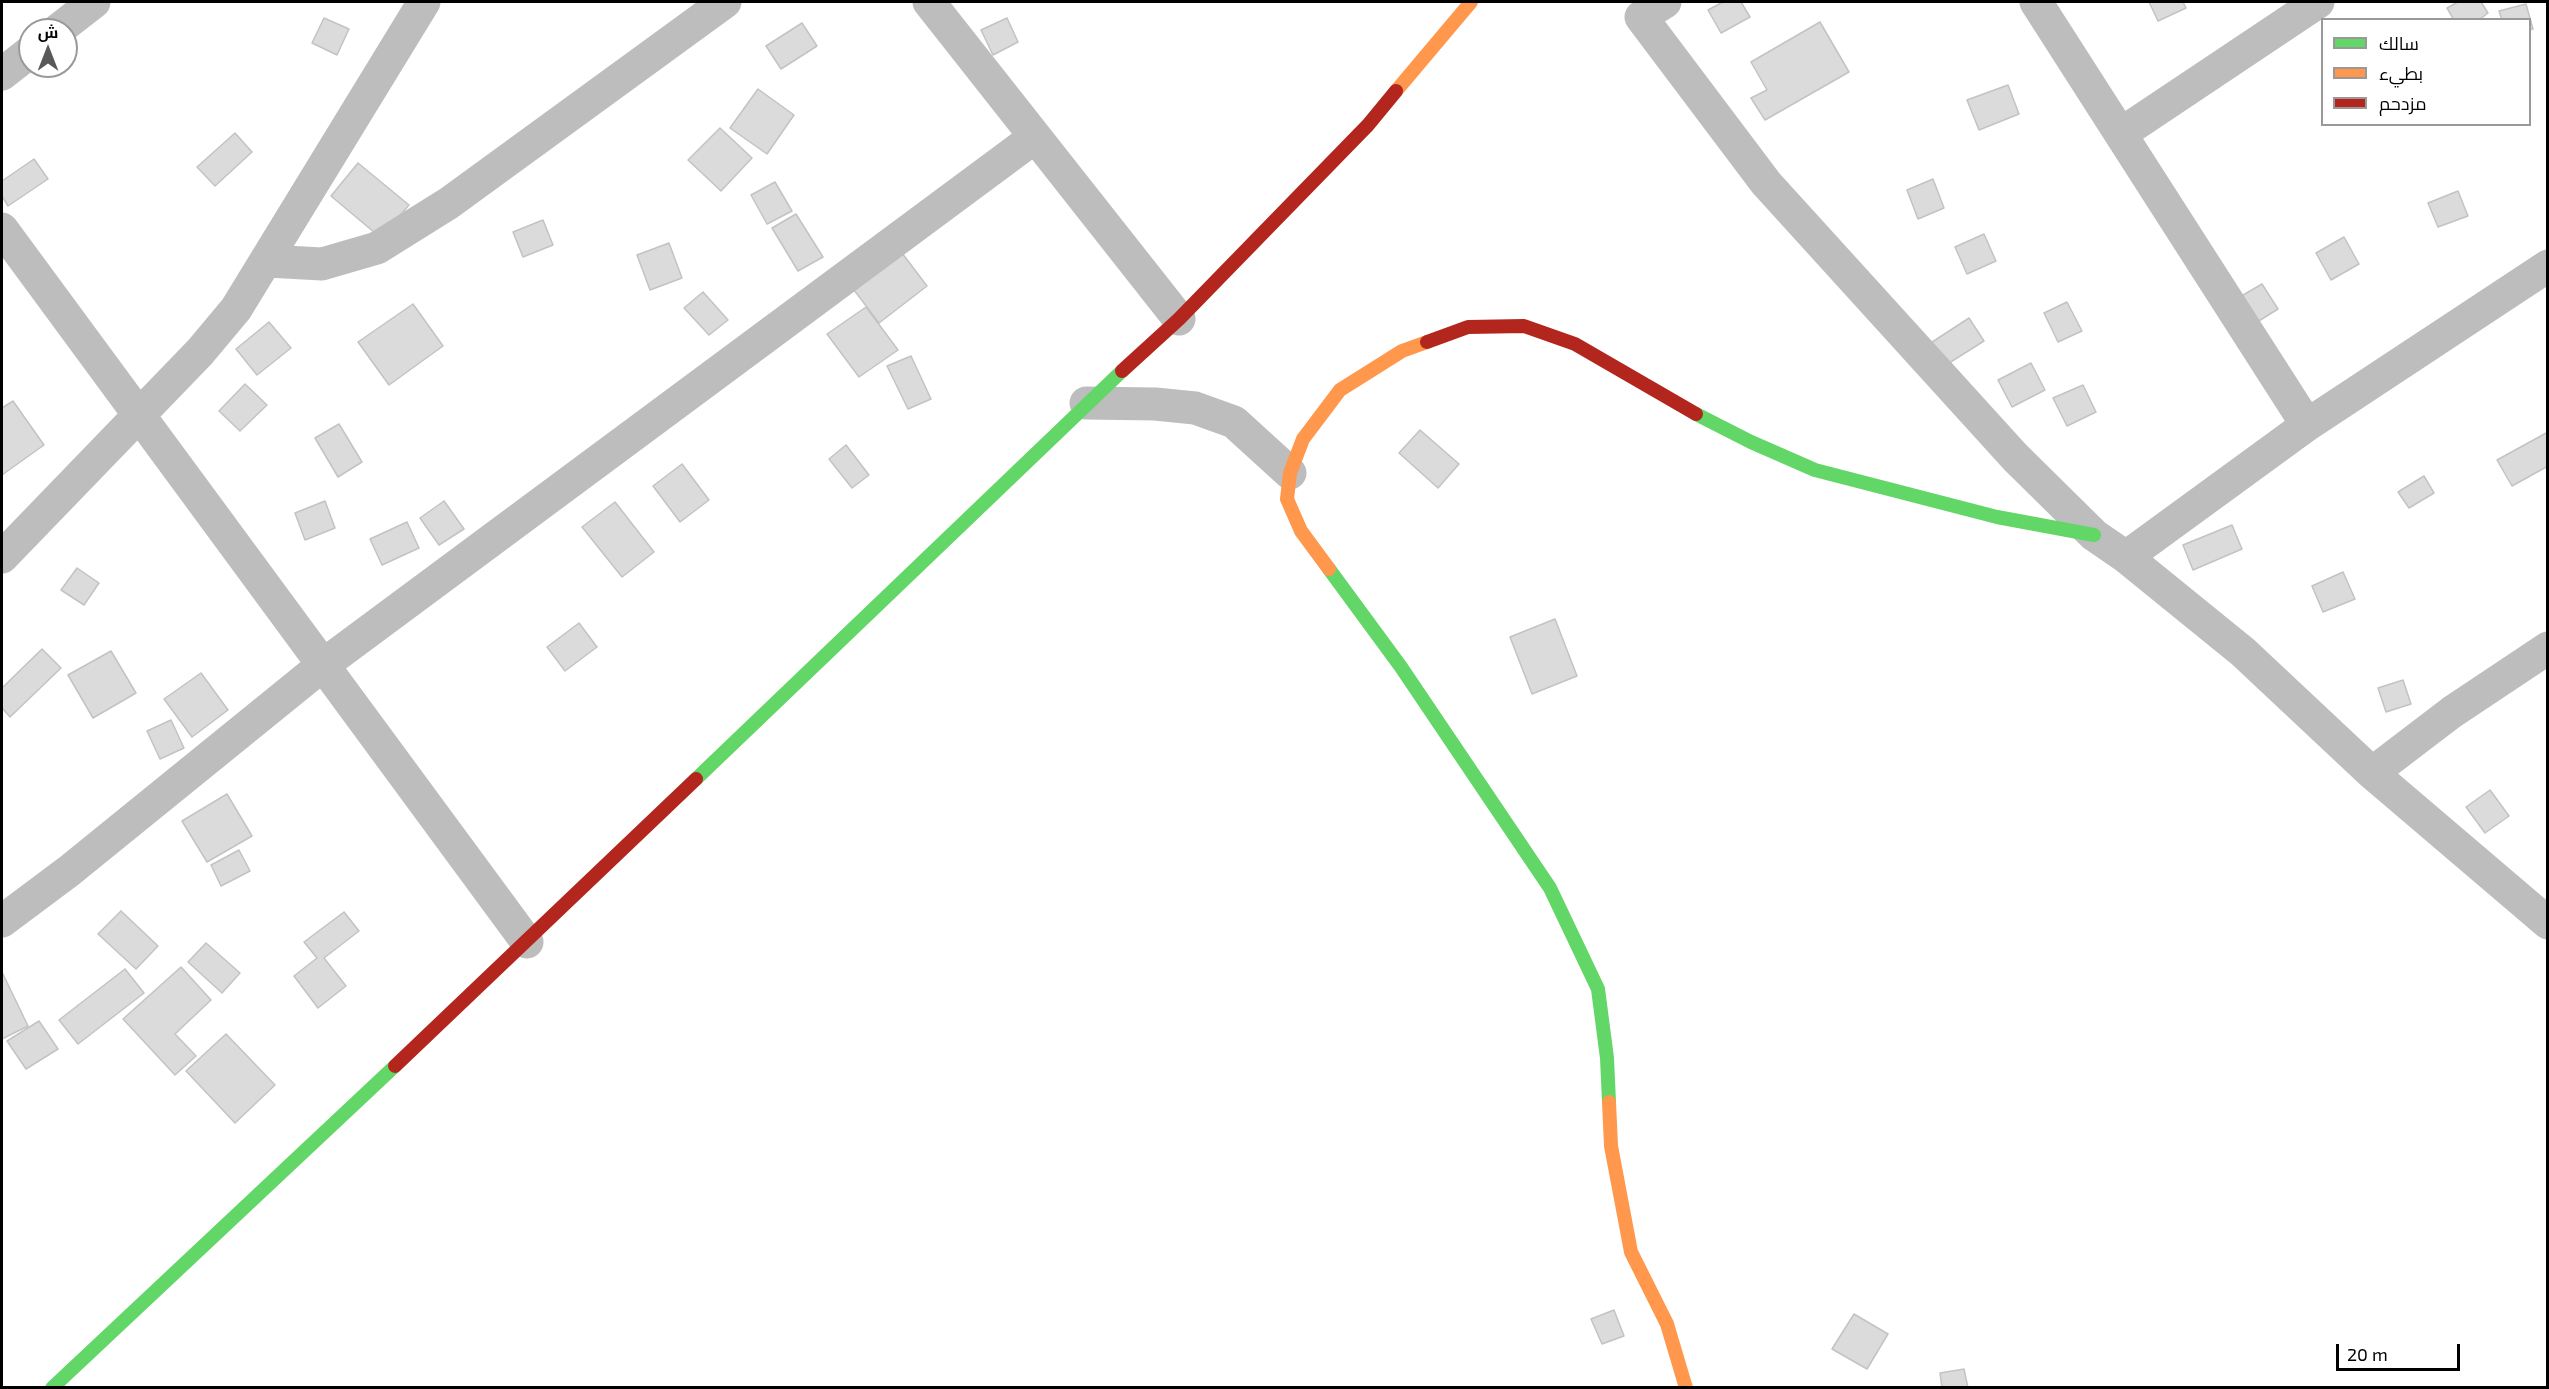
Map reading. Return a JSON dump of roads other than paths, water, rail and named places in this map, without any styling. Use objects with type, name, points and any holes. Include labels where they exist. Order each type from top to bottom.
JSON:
[{"type":"main road","points":[[52,1388],[527,942],[1086,403],[1179,319],[1368,125],[1460,6]]},
{"type":"main road","points":[[1686,1388],[1667,1324],[1630,1252],[1611,1146],[1607,1058],[1598,989],[1550,888],[1401,667],[1301,531],[1287,499],[1290,473],[1303,439],[1340,390],[1402,351],[1468,327],[1524,326],[1575,344],[1705,418],[1751,442],[1815,470],[1997,517],[2094,535]]},
{"type":"street","points":[[73,18],[94,2]]},
{"type":"street","points":[[2,557],[140,416],[200,352],[236,309],[424,2]]},
{"type":"street","points":[[267,261],[322,264],[377,248],[449,202],[725,2]]},
{"type":"street","points":[[929,2],[1179,319]]},
{"type":"street","points":[[2036,2],[2307,424]]},
{"type":"street","points":[[2122,133],[2318,2]]},
{"type":"street","points":[[1644,7],[1766,183],[1986,426],[2094,535],[2126,557],[2243,652],[2372,773],[2547,923]]},
{"type":"street","points":[[2,74],[18,61]]},
{"type":"street","points":[[2,921],[69,871],[323,665],[1035,137]]},
{"type":"street","points":[[2,229],[527,942]]},
{"type":"street","points":[[2126,557],[2307,424],[2547,266]]},
{"type":"street","points":[[1086,403],[1155,404],[1195,408],[1234,422],[1290,473]]},
{"type":"street","points":[[2372,773],[2452,712],[2547,648]]}]
